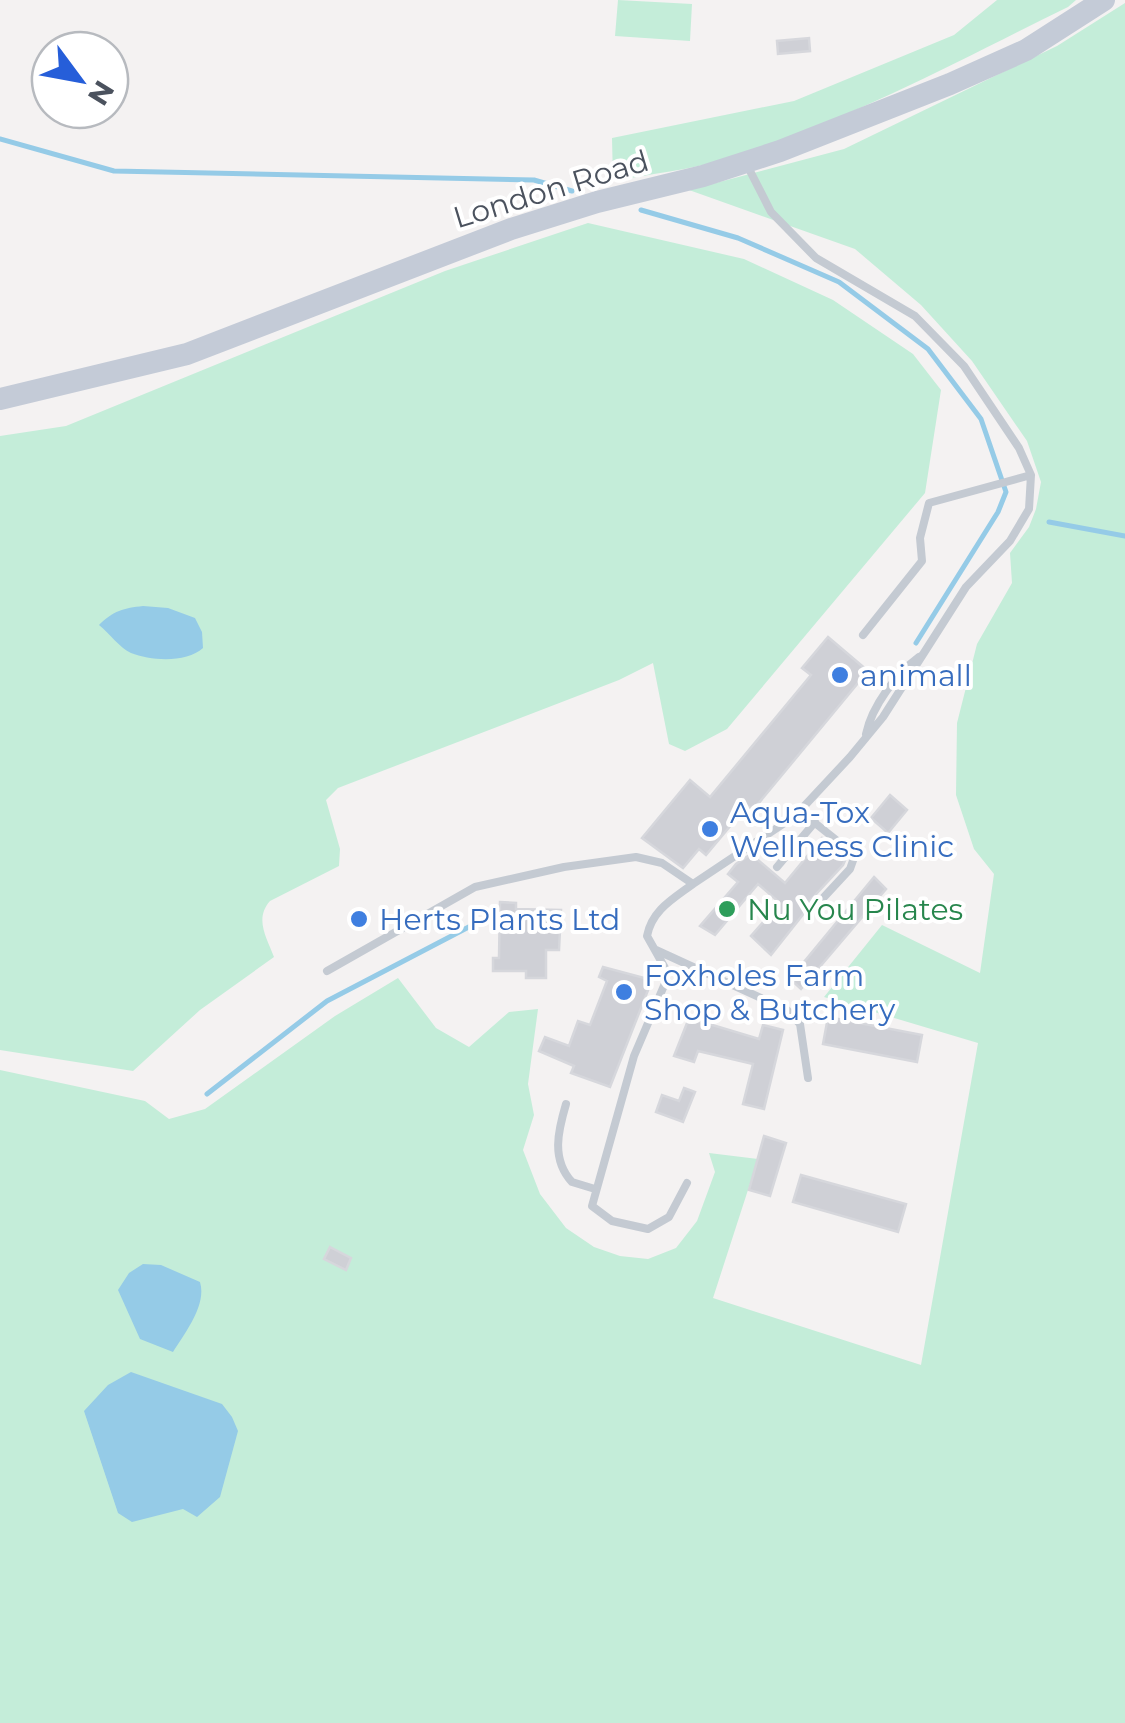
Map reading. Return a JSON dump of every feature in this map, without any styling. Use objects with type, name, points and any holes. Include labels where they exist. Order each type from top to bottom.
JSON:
[{"type":"main road","name":"London Road","points":[[0,399],[186,354],[496,234],[597,202],[746,163],[950,84],[1026,50],[1104,0]]},
{"type":"lane","points":[[687,1184],[670,1217],[648,1230],[612,1222],[592,1206],[634,1056],[666,981],[665,968],[647,936],[650,922],[659,909],[800,811],[865,739],[966,587],[1020,527],[1029,508],[1031,475],[1019,448],[964,366],[915,316],[816,258],[771,212],[746,163]]},
{"type":"lane","points":[[863,635],[922,561],[920,538],[929,504],[1031,475]]},
{"type":"lane","points":[[800,811],[856,855],[850,869],[812,910]]},
{"type":"lane","points":[[777,867],[815,822]]},
{"type":"lane","points":[[327,970],[475,887],[564,866],[636,857],[662,863],[693,884]]},
{"type":"lane","points":[[652,948],[786,1010],[800,1024],[808,1078]]},
{"type":"lane","points":[[566,1104],[558,1142],[559,1159],[572,1182],[595,1190]]},
{"type":"green space","points":[[618,0],[692,4],[690,41],[615,36]]},
{"type":"green space","points":[[997,0],[1076,0],[942,70],[814,128],[712,163],[613,181],[612,138],[794,101],[954,35]]},
{"type":"green space","points":[[1125,3],[1125,1723],[0,1723],[0,1070],[145,1101],[169,1119],[205,1109],[335,1016],[398,978],[436,1028],[469,1047],[509,1012],[538,1009],[528,1084],[534,1115],[523,1150],[540,1194],[566,1228],[594,1247],[620,1256],[648,1259],[676,1248],[697,1221],[715,1172],[709,1153],[758,1159],[713,1298],[921,1365],[978,1043],[824,997],[882,925],[980,973],[994,874],[974,849],[956,795],[957,723],[977,644],[1012,583],[1010,553],[1029,527],[1041,482],[1027,441],[972,361],[921,305],[855,249],[689,190],[844,149],[1057,46]]},
{"type":"green space","points":[[588,223],[744,259],[833,300],[913,354],[941,390],[925,493],[727,729],[685,751],[669,744],[653,663],[619,680],[338,788],[326,800],[340,849],[339,866],[270,901],[265,908],[262,922],[274,957],[200,1010],[133,1071],[0,1050],[0,436],[66,426],[445,271]]},
{"type":"water","points":[[143,606],[168,608],[195,618],[202,632],[203,648],[178,658],[139,656],[123,648],[99,625],[119,611]]},
{"type":"water","points":[[143,1264],[161,1265],[200,1282],[198,1309],[173,1352],[140,1339],[118,1290],[129,1273]]},
{"type":"water","points":[[131,1372],[222,1404],[232,1417],[238,1431],[220,1497],[197,1517],[183,1509],[132,1522],[118,1513],[84,1411],[108,1385]]},
{"type":"building","points":[[809,38],[810,51],[778,54],[777,41]]},
{"type":"building","points":[[828,637],[868,671],[753,810],[747,806],[706,855],[699,849],[683,868],[642,838],[690,780],[710,797],[811,675],[802,668]]},
{"type":"building","points":[[890,795],[907,810],[888,833],[871,818]]},
{"type":"building","points":[[822,838],[846,858],[843,865],[806,905],[805,912],[771,955],[751,936],[780,903],[758,884],[715,935],[700,926],[738,882],[728,874],[736,864],[751,854],[785,883]]},
{"type":"building","points":[[874,877],[886,889],[801,989],[790,979]]},
{"type":"building","points":[[500,902],[516,903],[516,909],[561,910],[559,950],[546,950],[546,978],[526,978],[526,971],[493,971],[493,958],[499,958]]},
{"type":"building","points":[[603,967],[652,980],[610,1087],[571,1073],[574,1066],[539,1051],[545,1037],[569,1046],[578,1021],[590,1025],[607,981],[599,977]]},
{"type":"building","points":[[828,1017],[922,1035],[917,1062],[823,1044]]},
{"type":"building","points":[[689,1018],[759,1039],[763,1025],[783,1030],[764,1109],[743,1104],[753,1064],[698,1051],[694,1062],[674,1056]]},
{"type":"building","points":[[684,1088],[695,1092],[683,1122],[656,1112],[662,1095],[679,1101]]},
{"type":"building","points":[[764,1136],[786,1143],[770,1196],[749,1190]]},
{"type":"building","points":[[801,1175],[906,1204],[898,1232],[793,1202]]},
{"type":"building","points":[[330,1247],[351,1258],[346,1270],[324,1259]]},
{"type":"waterway","points":[[0,139],[114,171],[534,180],[572,191]]},
{"type":"waterway","points":[[641,210],[738,238],[839,282],[928,349],[981,419],[1006,492],[998,512],[916,643]]},
{"type":"waterway","points":[[1049,522],[1125,536]]},
{"type":"waterway","points":[[207,1094],[327,1001],[484,919]]},
{"type":"place","name":"animall","points":[[840,675]]},
{"type":"place","name":"Aqua-Tox Wellness Clinic","points":[[710,829]]},
{"type":"place","name":"Nu You Pilates","points":[[727,909]]},
{"type":"place","name":"Herts Plants Ltd","points":[[359,919]]},
{"type":"place","name":"Foxholes Farm Shop & Butchery","points":[[624,992]]}]
